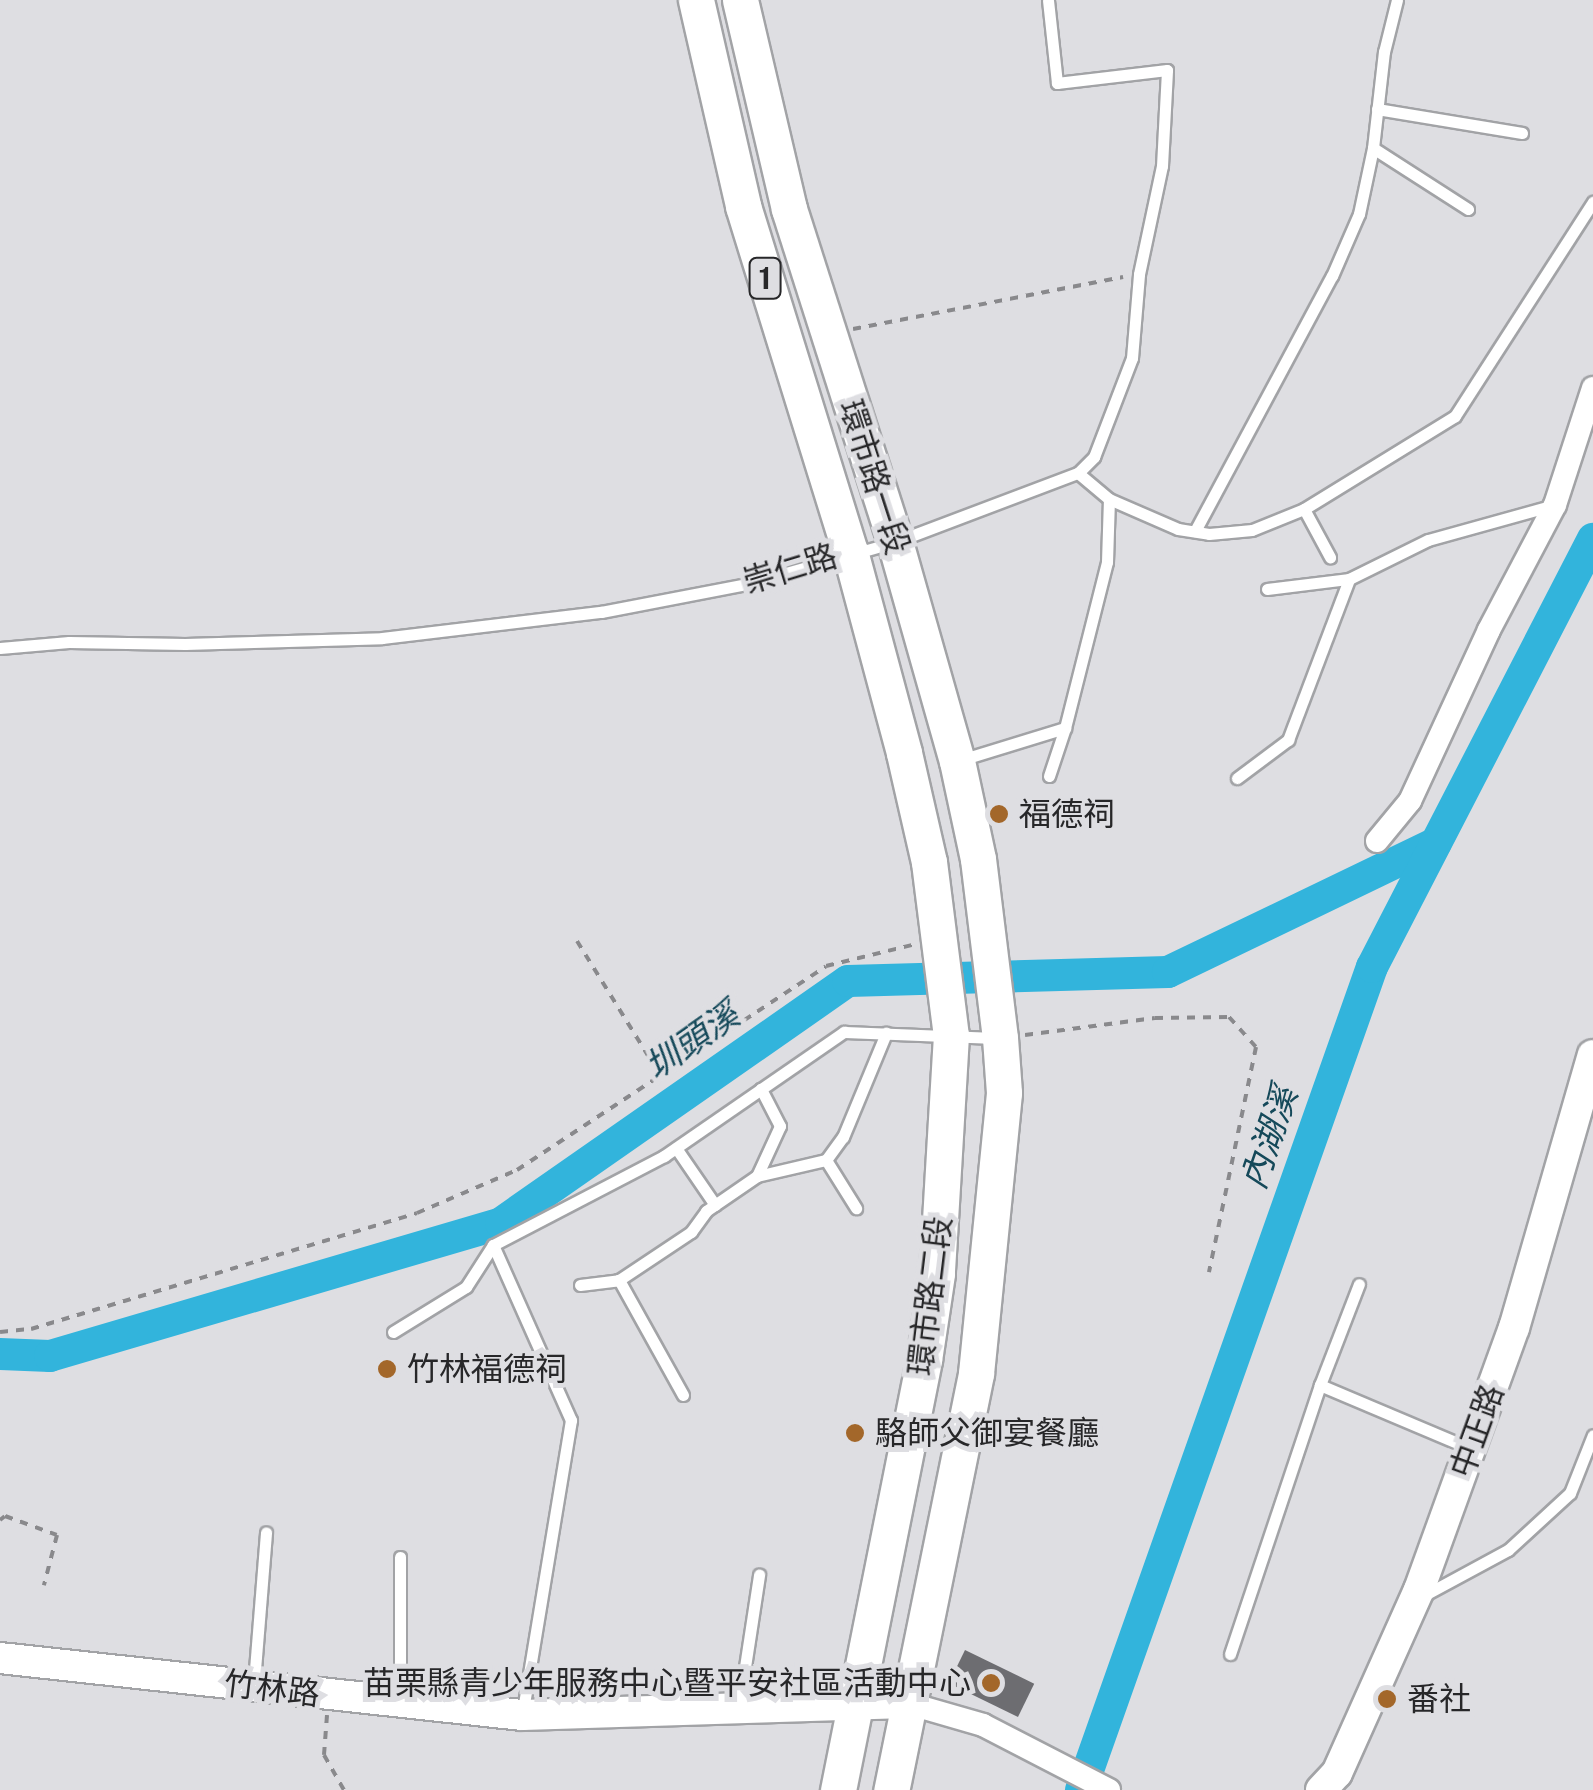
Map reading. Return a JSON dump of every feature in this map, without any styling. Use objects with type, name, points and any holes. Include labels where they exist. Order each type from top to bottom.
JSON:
[{"type":"main road","name":"環市路一段","points":[[696,0],[743,206],[850,551]]},
{"type":"main road","name":"環市路一段","points":[[740,0],[789,209],[895,542],[957,761],[978,859],[1000,1038]]},
{"type":"main road","name":"1","points":[[850,551],[904,753],[942,944],[951,1034]]},
{"type":"main road","name":"環市路二段","points":[[838,1790],[901,1486],[932,1308],[951,1034]]},
{"type":"main road","name":"環市路二段","points":[[891,1790],[976,1374],[1004,1093],[1000,1038]]},
{"type":"street","points":[[1377,841],[1410,801],[1489,630],[1555,504],[1593,388]]},
{"type":"street","name":"中正路","points":[[1321,1790],[1337,1774],[1414,1601],[1471,1448],[1514,1328],[1593,1055]]},
{"type":"street","name":"竹林路","points":[[0,1658],[522,1716],[627,1709],[738,1710],[854,1701],[907,1702],[1016,1740],[1109,1790]]},
{"type":"lane","points":[[1048,0],[1057,83],[1167,70],[1162,166],[1139,274],[1132,358],[1094,458],[1078,473],[1109,499],[1195,531],[1252,530],[1304,509],[1455,416],[1550,261],[1593,202]]},
{"type":"lane","points":[[1195,531],[1332,276],[1359,214],[1373,148],[1384,52],[1397,0]]},
{"type":"lane","points":[[1378,109],[1522,134]]},
{"type":"lane","points":[[1373,148],[1468,210]]},
{"type":"lane","name":"崇仁路","points":[[0,648],[68,642],[185,644],[382,638],[601,612],[748,584],[850,551],[895,542],[1078,473]]},
{"type":"lane","points":[[1048,776],[1066,728],[1107,562],[1109,499]]},
{"type":"lane","points":[[1266,588],[1349,579],[1428,540],[1555,504]]},
{"type":"lane","points":[[1304,509],[1330,557]]},
{"type":"lane","points":[[1237,778],[1288,740],[1349,579]]},
{"type":"lane","points":[[957,761],[1066,728]]},
{"type":"lane","points":[[393,1332],[466,1287],[493,1244],[676,1148],[844,1032],[1000,1038]]},
{"type":"lane","points":[[580,1286],[619,1280],[691,1232],[715,1205],[756,1176],[826,1160],[843,1136],[886,1033]]},
{"type":"lane","points":[[756,1176],[780,1126],[761,1089]]},
{"type":"lane","points":[[676,1148],[715,1205]]},
{"type":"lane","points":[[826,1160],[856,1208]]},
{"type":"lane","points":[[493,1244],[571,1420],[522,1716]]},
{"type":"lane","points":[[619,1280],[684,1395]]},
{"type":"lane","points":[[1230,1654],[1320,1385],[1359,1284]]},
{"type":"lane","points":[[1320,1385],[1471,1448]]},
{"type":"lane","points":[[1414,1601],[1508,1550],[1570,1493],[1592,1441]]},
{"type":"lane","points":[[253,1686],[266,1532]]},
{"type":"lane","points":[[400,1557],[400,1704]]},
{"type":"lane","points":[[738,1710],[759,1574]]},
{"type":"path","points":[[828,334],[1139,274]]},
{"type":"path","points":[[577,941],[662,1078]]},
{"type":"path","points":[[0,1332],[31,1329],[417,1213],[517,1170],[662,1078],[826,966],[942,944]]},
{"type":"path","points":[[1000,1038],[1155,1018],[1229,1017],[1256,1047],[1210,1272]]},
{"type":"path","points":[[0,1520],[6,1516],[57,1534],[44,1584]]},
{"type":"path","points":[[329,1696],[324,1755],[344,1790]]},
{"type":"building","name":"苗栗縣青少年服務中心暨平安社區活動中心","points":[[965,1650],[1034,1684],[1018,1717],[949,1683]]},
{"type":"waterway","name":"內湖溪","points":[[1081,1790],[1372,967],[1593,539]]},
{"type":"waterway","name":"圳頭溪","points":[[0,1354],[50,1356],[501,1223],[848,981],[1168,972],[1436,843]]},
{"type":"place","name":"福德祠","points":[[999,814]]},
{"type":"place","name":"竹林福德祠","points":[[387,1369]]},
{"type":"place","name":"駱師父御宴餐廳","points":[[855,1433]]},
{"type":"place","name":"苗栗縣青少年服務中心暨平安社區活動中心","points":[[991,1683]]},
{"type":"place","name":"番社","points":[[1387,1699]]}]
